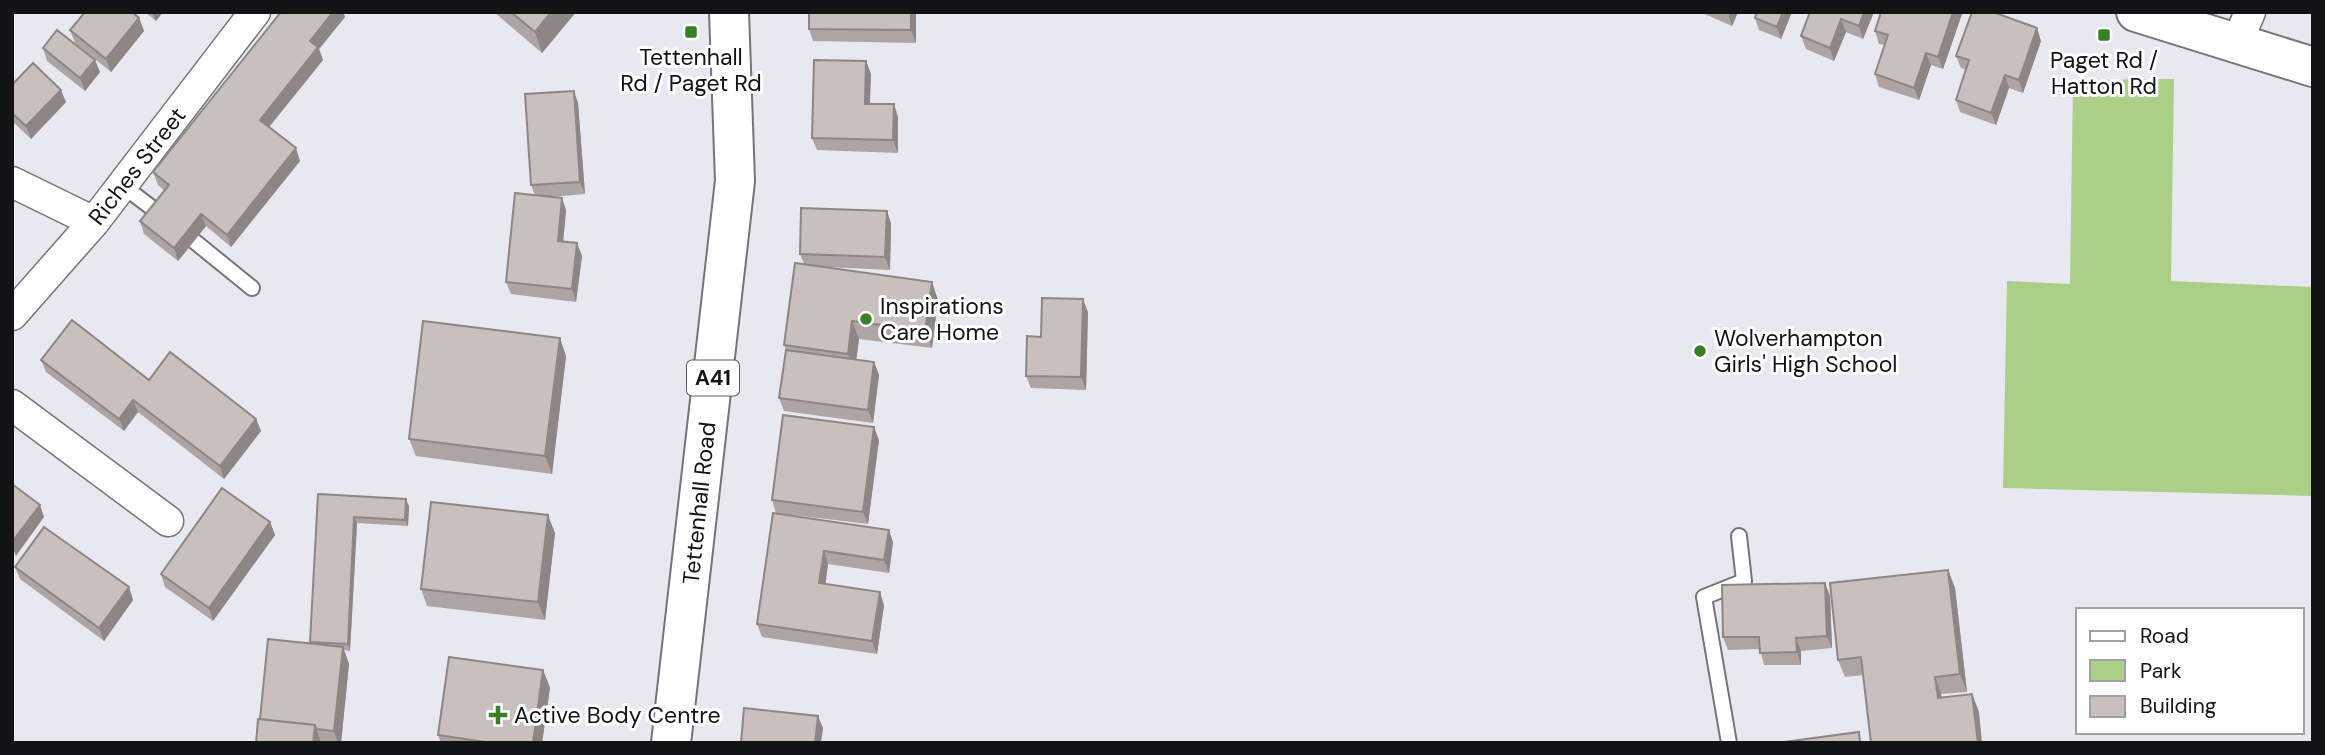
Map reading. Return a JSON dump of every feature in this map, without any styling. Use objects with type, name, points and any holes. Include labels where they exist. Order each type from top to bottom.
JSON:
[{"type":"main road","name":"Tettenhall Road","points":[[671,743],[735,181],[729,12]]},
{"type":"main road","points":[[2136,12],[2243,28],[2313,66]]},
{"type":"street","name":"Riches Street","points":[[12,315],[123,186],[255,12]]},
{"type":"street","points":[[12,181],[94,222]]},
{"type":"street","points":[[12,405],[168,522]]},
{"type":"lane","points":[[123,186],[160,214]]},
{"type":"lane","points":[[194,241],[252,288]]},
{"type":"lane","points":[[1729,743],[1704,597],[1744,581],[1739,536]]},
{"type":"green space","points":[[2174,79],[2171,281],[2313,287],[2313,496],[2003,488],[2007,281],[2070,284],[2073,80]]},
{"type":"building","points":[[85,12],[132,12],[139,18],[106,59],[70,30]]},
{"type":"building","points":[[281,12],[333,12],[310,41],[318,47],[260,120],[296,148],[227,235],[201,214],[174,248],[140,221],[169,185],[153,172]]},
{"type":"building","points":[[511,12],[551,12],[535,32]]},
{"type":"building","points":[[809,12],[911,12],[911,30],[809,29]]},
{"type":"building","points":[[1757,12],[1783,12],[1777,27],[1755,18]]},
{"type":"building","points":[[1810,12],[1864,12],[1859,26],[1841,19],[1830,48],[1801,36]]},
{"type":"building","points":[[1881,12],[1953,12],[1938,57],[1926,53],[1914,88],[1875,74],[1888,35],[1875,31]]},
{"type":"building","points":[[1972,12],[1993,12],[2037,28],[2019,80],[2005,75],[1991,113],[1956,100],[1969,60],[1956,56]]},
{"type":"building","points":[[57,30],[95,60],[80,78],[43,48]]},
{"type":"building","points":[[814,60],[866,61],[865,104],[894,104],[893,140],[812,138]]},
{"type":"building","points":[[33,63],[61,90],[26,126],[12,113],[12,85]]},
{"type":"building","points":[[574,91],[580,182],[531,185],[525,94]]},
{"type":"building","points":[[515,193],[562,198],[558,241],[577,243],[572,289],[506,282]]},
{"type":"building","points":[[801,208],[887,211],[885,257],[800,254]]},
{"type":"building","name":"Inspirations Care Home","points":[[795,263],[932,282],[925,331],[852,321],[848,354],[784,345]]},
{"type":"building","points":[[1042,298],[1083,299],[1081,377],[1026,376],[1027,336],[1041,337]]},
{"type":"building","points":[[72,320],[149,380],[170,352],[256,419],[220,466],[133,400],[119,419],[41,360]]},
{"type":"building","points":[[423,321],[560,338],[545,456],[409,439]]},
{"type":"building","points":[[786,350],[874,362],[868,410],[779,398]]},
{"type":"building","points":[[783,415],[874,427],[863,512],[772,500]]},
{"type":"building","points":[[12,484],[40,505],[12,542]]},
{"type":"building","points":[[222,488],[270,522],[209,608],[161,574]]},
{"type":"building","points":[[318,494],[406,499],[405,520],[354,517],[348,644],[310,642]]},
{"type":"building","points":[[431,502],[548,515],[538,602],[421,589]]},
{"type":"building","points":[[773,513],[889,530],[884,560],[824,551],[819,583],[880,592],[872,641],[757,624]]},
{"type":"building","points":[[44,527],[129,587],[99,628],[15,567]]},
{"type":"building","points":[[1948,570],[1960,674],[1935,677],[1938,698],[1972,694],[1978,743],[1871,743],[1861,657],[1838,660],[1830,583]]},
{"type":"building","points":[[1825,583],[1827,636],[1796,638],[1797,652],[1760,653],[1759,637],[1723,637],[1722,585]]},
{"type":"building","points":[[268,639],[343,647],[334,731],[316,729],[315,725],[260,719]]},
{"type":"building","name":"Active Body Centre","points":[[449,657],[543,670],[533,743],[492,743],[438,735]]},
{"type":"building","points":[[744,708],[818,716],[815,743],[741,743]]},
{"type":"building","points":[[258,719],[315,725],[313,743],[256,743]]},
{"type":"building","points":[[1859,732],[1860,743],[1777,743]]},
{"type":"place","name":"Tettenhall Rd / Paget Rd","points":[[691,32]]},
{"type":"place","name":"Paget Rd / Hatton Rd","points":[[2104,35]]},
{"type":"place","name":"Inspirations Care Home","points":[[866,319]]},
{"type":"place","name":"Wolverhampton Girls' High School","points":[[1700,351]]},
{"type":"place","name":"Active Body Centre","points":[[498,715]]}]
